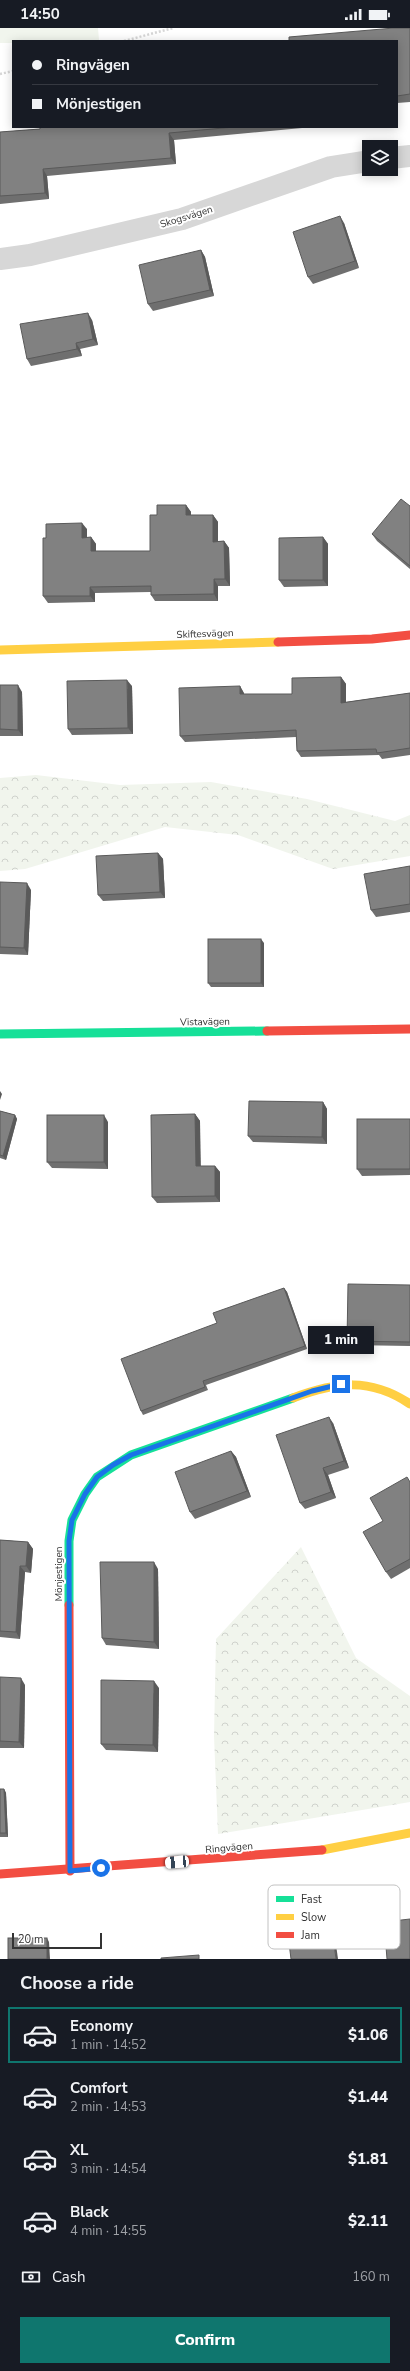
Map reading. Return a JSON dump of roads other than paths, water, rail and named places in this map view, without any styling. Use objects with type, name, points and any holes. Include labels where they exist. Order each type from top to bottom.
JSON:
[{"type":"street","points":[[398,157],[410,156]]},
{"type":"street","name":"Skogsvägen","points":[[0,259],[30,255],[182,219],[331,167],[362,163]]},
{"type":"street","name":"Skiftesvägen","points":[[0,650],[364,639],[410,635]]},
{"type":"street","name":"Vistavägen","points":[[0,1034],[410,1029]]},
{"type":"street","name":"Mönjestigen","points":[[70,1871],[69,1541],[72,1520],[85,1494],[97,1477],[131,1455],[312,1391],[341,1384],[370,1384],[401,1397],[410,1404]]},
{"type":"street","name":"Ringvägen","points":[[0,1874],[70,1871],[315,1851],[410,1833]]}]
